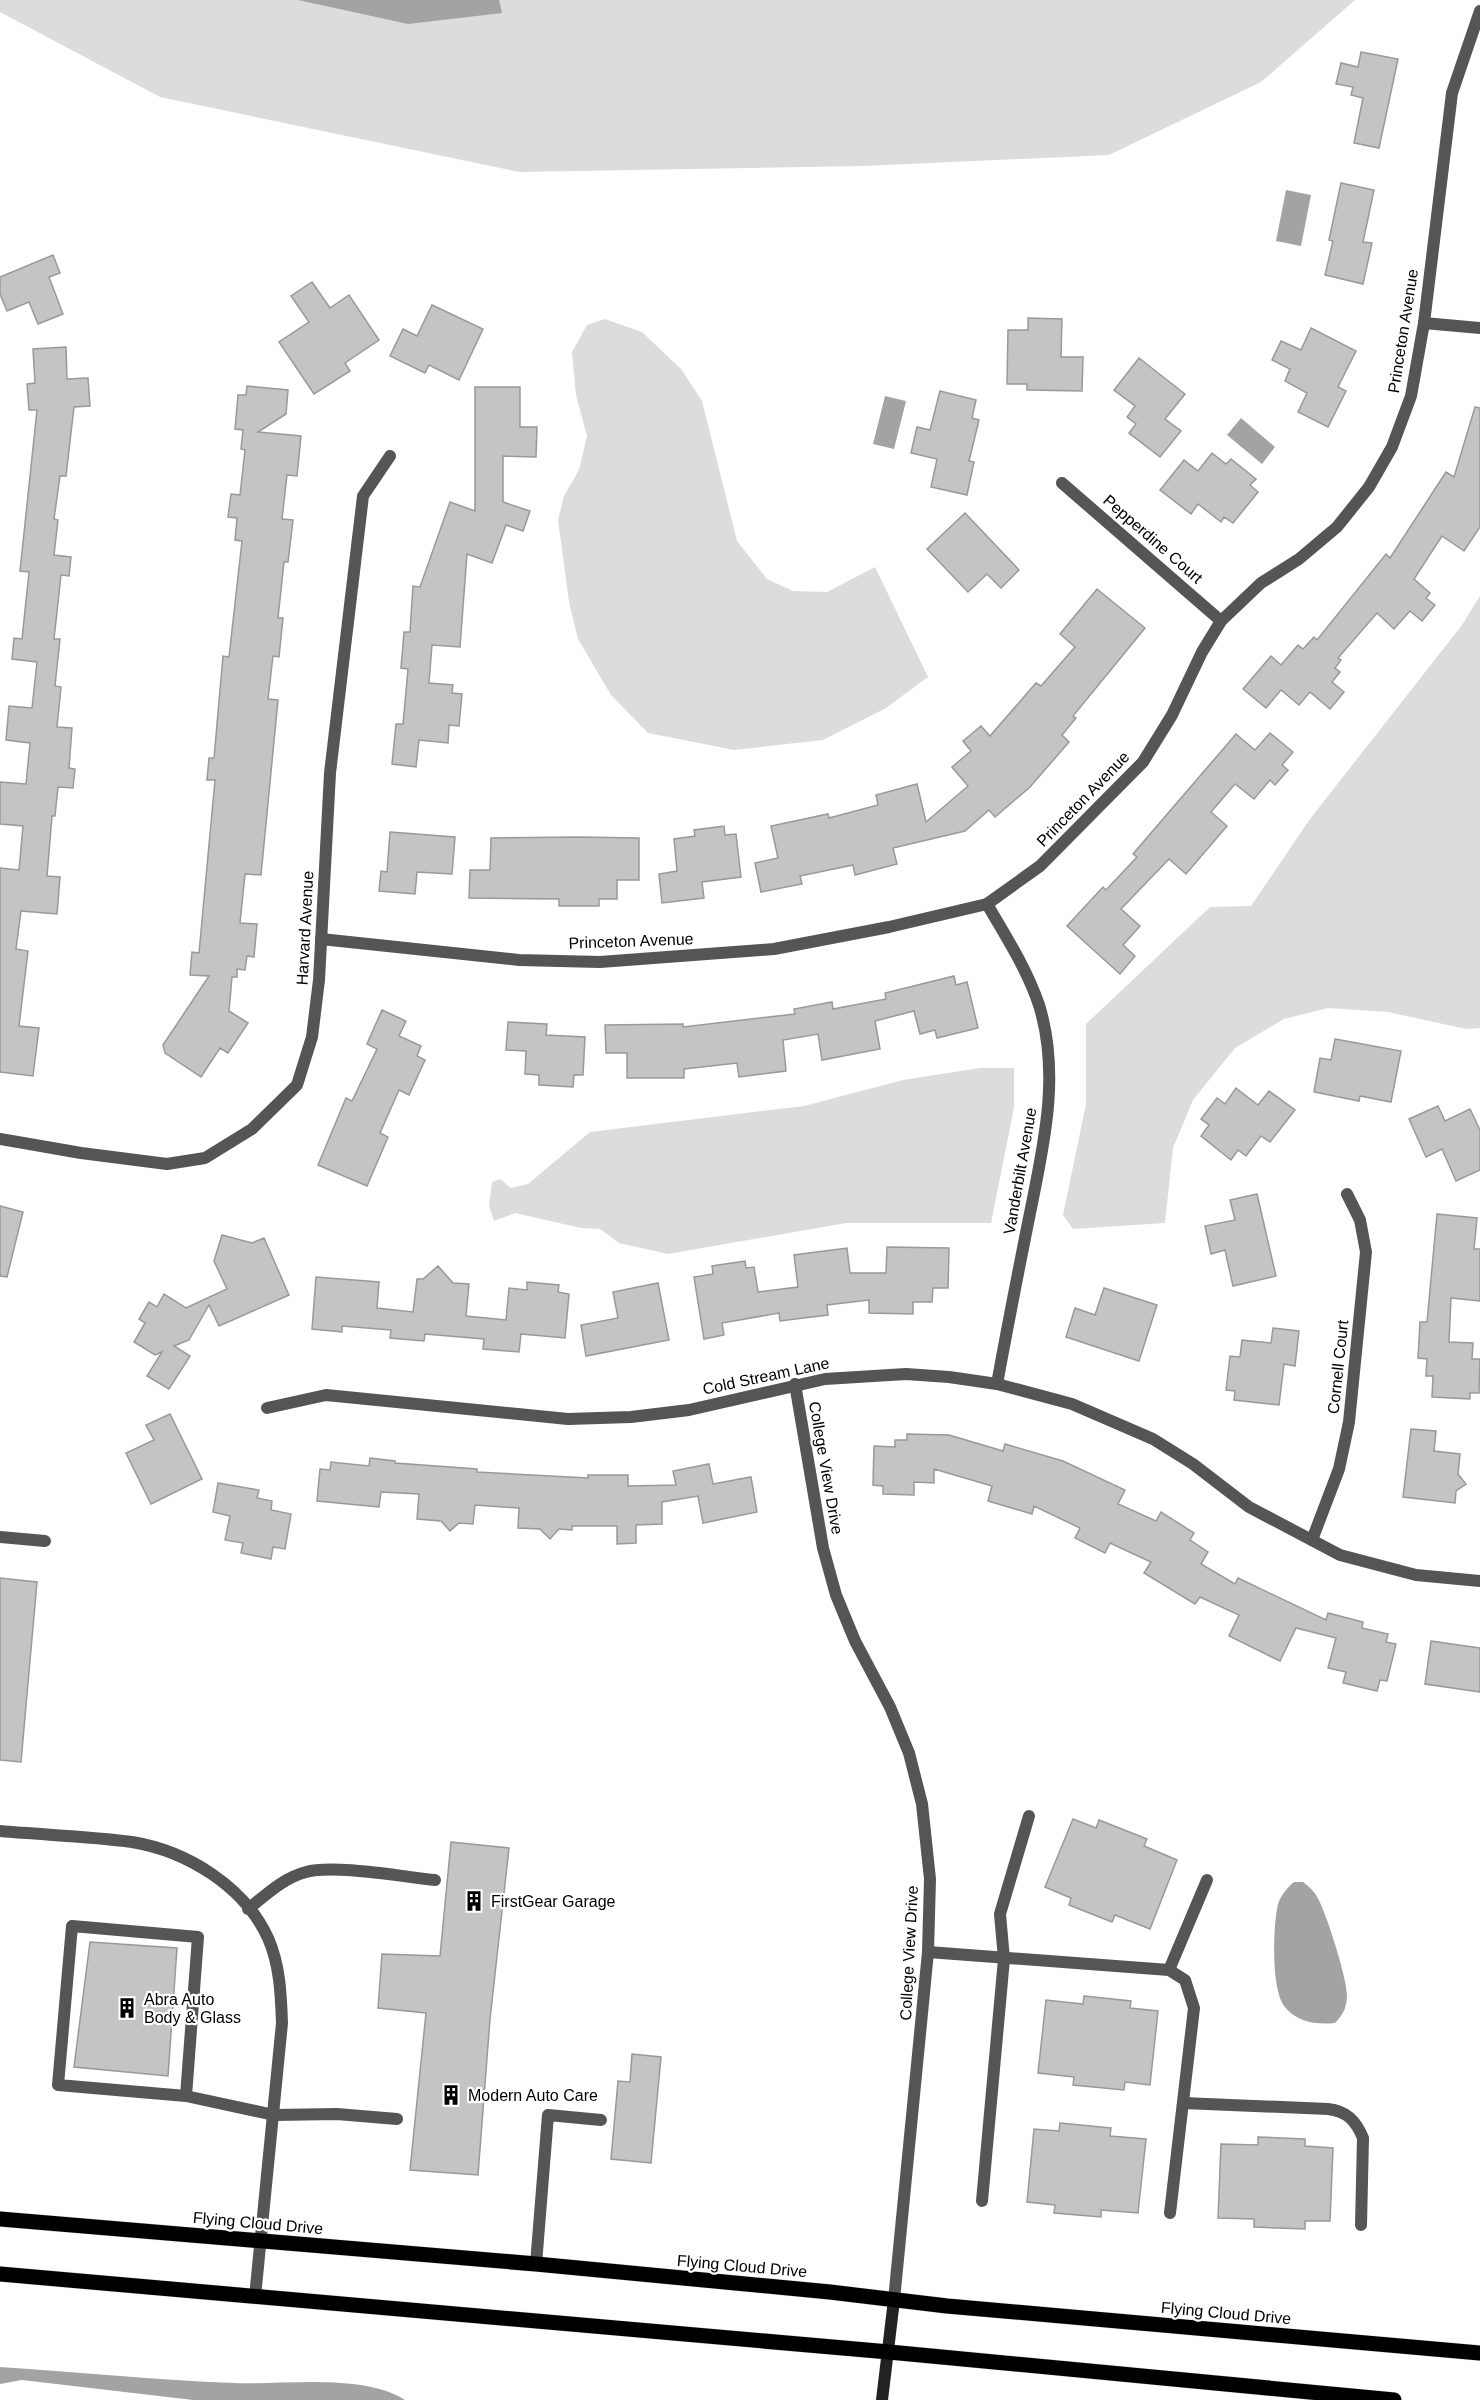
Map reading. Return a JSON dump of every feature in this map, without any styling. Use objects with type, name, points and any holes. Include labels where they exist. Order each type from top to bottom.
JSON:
[{"type":"main road","name":"Flying Cloud Drive","points":[[0,2219],[536,2265],[1480,2353]]},
{"type":"main road","points":[[0,2274],[889,2352],[1394,2400]]},
{"type":"street","name":"Princeton Avenue","points":[[321,939],[519,960],[600,962],[774,949],[890,927],[987,904],[1040,866],[1143,762],[1172,715],[1202,652],[1221,621],[1261,584],[1299,559],[1337,527],[1369,487],[1392,447],[1411,396],[1424,323],[1452,93],[1480,11]]},
{"type":"street","points":[[1424,323],[1480,328]]},
{"type":"street","name":"Harvard Avenue","points":[[0,1139],[81,1153],[167,1164],[206,1158],[252,1129],[297,1085],[312,1037],[319,980],[330,773],[363,496],[390,456]]},
{"type":"street","name":"Pepperdine Court","points":[[1062,483],[1221,621]]},
{"type":"street","name":"Vanderbilt Avenue","points":[[987,904],[1023,966],[1039,1006],[1047,1047],[1050,1087],[1046,1130],[997,1384]]},
{"type":"street","name":"Cornell Court","points":[[1311,1540],[1339,1469],[1351,1411],[1366,1252],[1360,1220],[1347,1194]]},
{"type":"street","name":"Cold Stream Lane","points":[[267,1408],[326,1395],[568,1419],[631,1417],[689,1410],[795,1384],[861,1375],[906,1374],[997,1384],[1072,1404],[1153,1439],[1193,1464],[1250,1507],[1340,1555],[1374,1566],[1416,1575],[1480,1581]]},
{"type":"street","name":"College View Drive","points":[[795,1384],[823,1548],[836,1595],[855,1641],[890,1707],[909,1753],[922,1804],[930,1879],[928,1952],[889,2352],[882,2400]]},
{"type":"street","points":[[0,1537],[45,1541]]},
{"type":"street","points":[[982,2201],[1004,1959],[1000,1914],[1029,1816]]},
{"type":"street","points":[[0,1831],[133,1842],[174,1853],[213,1873],[248,1909],[268,1938],[280,1981],[282,2023],[255,2297]]},
{"type":"street","points":[[248,1909],[283,1881],[307,1871],[329,1870],[435,1880]]},
{"type":"street","points":[[1169,1970],[1207,1880]]},
{"type":"street","points":[[186,2096],[198,1937],[72,1926],[58,2085],[186,2096],[274,2115],[337,2114],[397,2118]]},
{"type":"street","points":[[928,1952],[1169,1970],[1185,1980],[1194,2008],[1170,2213]]},
{"type":"street","points":[[1183,2103],[1340,2110],[1358,2125],[1363,2138],[1361,2225]]},
{"type":"street","points":[[536,2265],[548,2115],[601,2120]]},
{"type":"shaded area","points":[[0,0],[1355,0],[1261,82],[1109,155],[863,166],[519,172],[160,97],[0,12]]},
{"type":"shaded area","points":[[298,0],[499,0],[502,13],[408,24]]},
{"type":"shaded area","points":[[1286,190],[1311,195],[1301,246],[1276,241]]},
{"type":"shaded area","points":[[605,319],[642,332],[681,369],[702,401],[737,541],[767,579],[793,591],[827,592],[875,567],[928,677],[886,708],[823,740],[734,750],[648,733],[611,695],[578,639],[569,602],[558,520],[564,496],[579,470],[587,436],[576,395],[572,352],[587,325]]},
{"type":"shaded area","points":[[885,396],[906,401],[894,449],[873,444]]},
{"type":"shaded area","points":[[1241,418],[1275,447],[1262,464],[1227,435]]},
{"type":"shaded area","points":[[1480,596],[1480,1028],[1466,1029],[1388,1012],[1328,1008],[1284,1019],[1235,1048],[1193,1100],[1173,1148],[1165,1223],[1073,1229],[1063,1215],[1086,1104],[1086,1024],[1210,907],[1251,906],[1310,819],[1462,625]]},
{"type":"shaded area","points":[[980,1068],[1014,1068],[1014,1108],[991,1223],[846,1223],[668,1254],[619,1243],[600,1229],[581,1228],[515,1213],[494,1221],[489,1206],[492,1182],[500,1179],[511,1188],[528,1184],[590,1132],[804,1106],[903,1080]]},
{"type":"shaded area","points":[[1294,1882],[1303,1882],[1316,1895],[1340,1959],[1347,1998],[1343,2013],[1335,2023],[1314,2023],[1300,2019],[1284,2006],[1280,1997],[1274,1956],[1276,1914],[1281,1898]]},
{"type":"shaded area","points":[[0,2367],[205,2382],[346,2383],[368,2386],[405,2400],[193,2400],[22,2380],[0,2384]]},
{"type":"building","points":[[1361,52],[1398,59],[1379,148],[1354,143],[1363,98],[1351,95],[1353,87],[1336,84],[1341,63],[1358,67]]},
{"type":"building","points":[[1341,183],[1374,190],[1363,242],[1372,243],[1363,284],[1325,275],[1333,241],[1329,240]]},
{"type":"building","points":[[53,255],[60,273],[49,277],[63,314],[38,324],[29,302],[7,311],[0,294],[0,277]]},
{"type":"building","points":[[312,282],[330,308],[349,295],[379,340],[345,363],[350,371],[314,394],[279,342],[309,322],[291,296]]},
{"type":"building","points":[[432,305],[483,329],[459,380],[429,365],[425,373],[390,356],[403,329],[417,336]]},
{"type":"building","points":[[1028,318],[1062,319],[1061,357],[1083,357],[1082,391],[1027,390],[1027,384],[1007,384],[1008,330],[1028,330]]},
{"type":"building","points":[[1311,328],[1356,351],[1338,387],[1346,391],[1328,427],[1298,412],[1307,393],[1285,381],[1290,369],[1272,360],[1281,341],[1301,350]]},
{"type":"building","points":[[66,347],[67,379],[88,378],[90,406],[74,407],[66,476],[60,476],[54,519],[58,520],[54,555],[71,557],[69,576],[61,575],[54,639],[60,639],[55,686],[61,687],[57,727],[72,728],[69,768],[75,769],[73,788],[58,787],[55,816],[52,816],[47,876],[60,877],[57,914],[21,911],[16,949],[28,951],[19,1026],[39,1028],[33,1076],[0,1072],[0,868],[19,870],[23,826],[0,824],[0,782],[26,784],[30,743],[6,740],[9,706],[32,708],[37,662],[12,659],[14,638],[22,639],[29,572],[20,571],[37,410],[29,410],[27,384],[35,383],[33,349]]},
{"type":"building","points":[[1139,358],[1185,394],[1165,419],[1181,431],[1160,457],[1129,433],[1136,424],[1127,417],[1135,406],[1114,390]]},
{"type":"building","points":[[247,386],[288,390],[286,414],[258,432],[301,436],[297,476],[287,475],[282,519],[293,520],[288,562],[284,562],[278,618],[283,618],[279,657],[273,656],[268,699],[278,700],[261,875],[245,874],[240,923],[257,924],[254,957],[247,956],[245,970],[237,969],[237,977],[232,977],[229,1011],[248,1023],[228,1053],[220,1048],[201,1077],[165,1053],[163,1045],[209,976],[190,975],[192,952],[199,953],[215,780],[207,780],[209,758],[214,758],[223,656],[229,657],[242,541],[235,540],[237,518],[228,517],[231,494],[240,495],[245,450],[241,449],[243,430],[235,429],[238,395],[246,395]]},
{"type":"building","points":[[475,387],[520,387],[520,427],[537,427],[536,457],[503,456],[503,502],[530,511],[523,531],[506,525],[492,563],[467,554],[460,647],[432,645],[429,683],[453,685],[452,693],[462,694],[459,726],[449,725],[448,743],[419,740],[416,767],[392,764],[396,724],[403,724],[408,669],[401,668],[404,632],[410,632],[413,586],[420,587],[450,502],[475,511]]},
{"type":"building","points":[[940,391],[976,400],[972,418],[979,420],[969,461],[974,462],[967,495],[931,487],[937,459],[911,453],[917,427],[930,430]]},
{"type":"building","points":[[1475,407],[1480,408],[1480,527],[1464,551],[1442,536],[1414,579],[1430,593],[1426,598],[1435,605],[1422,621],[1410,611],[1394,629],[1377,613],[1338,658],[1341,660],[1335,668],[1340,672],[1332,682],[1344,692],[1330,709],[1310,692],[1299,705],[1281,690],[1266,708],[1243,689],[1271,656],[1281,665],[1298,645],[1303,649],[1314,637],[1317,640],[1386,554],[1390,558],[1446,472],[1454,477]]},
{"type":"building","points":[[1212,453],[1226,464],[1231,459],[1256,479],[1250,485],[1258,492],[1233,523],[1224,517],[1221,522],[1198,504],[1191,514],[1160,490],[1184,460],[1198,471]]},
{"type":"building","points":[[965,513],[1019,570],[1001,588],[987,574],[968,592],[927,549]]},
{"type":"building","points":[[1097,589],[1145,628],[1073,716],[1076,718],[1062,735],[1069,742],[1030,787],[995,817],[989,810],[965,831],[893,848],[897,864],[855,875],[853,865],[800,876],[802,884],[761,892],[755,863],[778,858],[771,826],[828,814],[829,818],[878,805],[876,795],[917,784],[926,822],[968,786],[952,767],[971,751],[963,741],[981,726],[990,736],[1036,683],[1041,686],[1075,647],[1060,634]]},
{"type":"building","points":[[1270,733],[1293,752],[1282,765],[1288,770],[1275,785],[1270,780],[1254,799],[1235,784],[1211,812],[1227,826],[1186,874],[1169,859],[1121,909],[1140,926],[1123,945],[1135,956],[1120,974],[1067,926],[1103,887],[1106,890],[1137,857],[1133,854],[1236,734],[1255,750]]},
{"type":"building","points":[[724,826],[725,835],[736,834],[741,877],[702,882],[704,898],[662,903],[659,874],[677,871],[674,839],[695,836],[694,830]]},
{"type":"building","points":[[390,832],[455,837],[452,874],[417,872],[415,894],[379,891],[381,871],[387,872]]},
{"type":"building","points":[[491,838],[639,838],[639,880],[617,880],[617,899],[599,899],[599,906],[559,906],[559,899],[469,898],[470,870],[490,870]]},
{"type":"building","points":[[954,976],[956,985],[967,982],[978,1028],[937,1038],[935,1030],[920,1034],[914,1011],[875,1021],[880,1049],[822,1060],[818,1034],[783,1040],[786,1071],[739,1077],[737,1063],[684,1069],[684,1078],[627,1078],[627,1053],[606,1053],[605,1025],[683,1024],[683,1027],[795,1014],[794,1009],[832,1002],[833,1009],[886,999],[885,993]]},
{"type":"building","points":[[382,1010],[406,1021],[399,1036],[421,1046],[417,1056],[425,1060],[409,1095],[399,1090],[380,1133],[388,1137],[367,1186],[318,1165],[346,1098],[352,1101],[377,1049],[367,1044]]},
{"type":"building","points":[[508,1022],[547,1024],[546,1035],[585,1037],[583,1075],[574,1075],[573,1087],[539,1085],[539,1075],[525,1074],[526,1051],[506,1050]]},
{"type":"building","points":[[1335,1039],[1401,1051],[1391,1102],[1360,1096],[1359,1101],[1314,1092],[1320,1058],[1331,1060]]},
{"type":"building","points":[[1236,1088],[1258,1105],[1269,1091],[1295,1110],[1270,1142],[1261,1136],[1246,1156],[1238,1150],[1231,1160],[1201,1136],[1209,1125],[1201,1119],[1217,1098],[1225,1104]]},
{"type":"building","points":[[1438,1106],[1445,1121],[1470,1109],[1480,1130],[1480,1170],[1456,1181],[1442,1149],[1426,1157],[1409,1119]]},
{"type":"building","points":[[1257,1194],[1276,1276],[1233,1286],[1225,1250],[1211,1254],[1205,1226],[1235,1220],[1230,1200]]},
{"type":"building","points":[[0,1206],[23,1212],[7,1277],[0,1276]]},
{"type":"building","points":[[1437,1214],[1477,1218],[1474,1249],[1480,1249],[1480,1301],[1451,1298],[1449,1342],[1473,1343],[1472,1359],[1480,1359],[1479,1393],[1470,1393],[1470,1399],[1432,1397],[1433,1376],[1426,1376],[1427,1359],[1418,1358],[1420,1322],[1427,1322]]},
{"type":"building","points":[[222,1235],[252,1243],[264,1238],[289,1295],[219,1326],[209,1305],[189,1340],[174,1346],[190,1356],[169,1389],[147,1376],[162,1352],[155,1355],[134,1342],[145,1323],[139,1319],[149,1302],[157,1307],[164,1294],[186,1308],[227,1289],[214,1261]]},
{"type":"building","points":[[887,1247],[949,1248],[948,1288],[933,1288],[932,1302],[913,1302],[913,1314],[869,1313],[869,1300],[827,1305],[828,1315],[780,1321],[779,1313],[722,1323],[724,1335],[704,1339],[694,1277],[713,1274],[712,1266],[745,1261],[746,1268],[754,1267],[758,1292],[798,1287],[794,1255],[847,1248],[850,1273],[886,1273]]},
{"type":"building","points":[[438,1266],[453,1283],[469,1284],[466,1316],[506,1320],[509,1288],[527,1290],[527,1282],[559,1285],[558,1292],[569,1294],[565,1338],[521,1334],[519,1352],[483,1349],[484,1339],[425,1334],[424,1341],[390,1338],[391,1330],[342,1326],[342,1332],[312,1329],[316,1277],[379,1282],[377,1308],[413,1312],[417,1279],[423,1279]]},
{"type":"building","points":[[658,1283],[669,1340],[586,1356],[581,1325],[618,1318],[613,1292]]},
{"type":"building","points":[[1104,1288],[1157,1305],[1139,1361],[1066,1337],[1075,1308],[1095,1315]]},
{"type":"building","points":[[1273,1328],[1299,1331],[1295,1366],[1284,1364],[1279,1405],[1234,1400],[1235,1391],[1226,1390],[1230,1356],[1240,1357],[1242,1340],[1271,1343]]},
{"type":"building","points":[[170,1414],[202,1479],[151,1504],[126,1453],[154,1440],[146,1425]]},
{"type":"building","points":[[1411,1429],[1436,1431],[1434,1451],[1460,1454],[1458,1474],[1466,1484],[1456,1491],[1455,1503],[1403,1497]]},
{"type":"building","points":[[907,1434],[949,1435],[1003,1451],[1005,1444],[1063,1461],[1125,1490],[1118,1504],[1156,1521],[1161,1512],[1194,1533],[1190,1540],[1208,1552],[1201,1564],[1235,1584],[1238,1578],[1326,1620],[1328,1613],[1363,1622],[1362,1628],[1388,1634],[1386,1642],[1396,1644],[1387,1681],[1380,1680],[1377,1691],[1343,1683],[1346,1672],[1328,1668],[1336,1638],[1296,1628],[1280,1661],[1229,1636],[1239,1615],[1200,1597],[1195,1604],[1144,1573],[1151,1562],[1110,1543],[1105,1553],[1075,1538],[1080,1528],[1034,1506],[1032,1514],[988,1501],[992,1486],[934,1469],[934,1483],[914,1482],[914,1495],[883,1494],[883,1486],[873,1485],[874,1446],[895,1447],[895,1440],[907,1440]]},
{"type":"building","points":[[370,1458],[395,1461],[395,1463],[477,1469],[477,1472],[588,1478],[588,1475],[628,1475],[628,1486],[676,1485],[673,1471],[709,1464],[713,1484],[751,1477],[757,1512],[703,1523],[698,1496],[662,1502],[662,1524],[636,1525],[636,1543],[617,1544],[617,1526],[572,1526],[572,1530],[559,1529],[550,1539],[540,1529],[518,1528],[519,1508],[475,1505],[473,1524],[459,1523],[450,1531],[441,1521],[417,1519],[419,1494],[381,1492],[379,1507],[317,1501],[320,1469],[330,1470],[331,1462],[369,1466]]},
{"type":"building","points":[[218,1483],[259,1490],[257,1498],[272,1501],[271,1510],[291,1514],[285,1549],[273,1547],[271,1559],[241,1553],[243,1543],[225,1540],[230,1516],[213,1512]]},
{"type":"building","points":[[0,1578],[37,1582],[21,1762],[0,1760]]},
{"type":"building","points":[[1431,1641],[1480,1648],[1480,1692],[1425,1684]]},
{"type":"building","points":[[1073,1819],[1096,1828],[1099,1820],[1147,1839],[1144,1846],[1177,1860],[1150,1929],[1115,1915],[1112,1922],[1069,1905],[1071,1898],[1045,1887]]},
{"type":"building","points":[[451,1842],[509,1848],[490,2019],[478,2175],[410,2170],[426,2013],[378,2008],[382,1954],[440,1956]]},
{"type":"building","name":"Abra Auto Body & Glass","points":[[90,1942],[177,1948],[168,2076],[74,2067]]},
{"type":"building","points":[[1084,1996],[1131,2001],[1130,2008],[1158,2011],[1150,2085],[1125,2082],[1124,2090],[1073,2085],[1074,2077],[1038,2073],[1046,2000],[1083,2004]]},
{"type":"building","points":[[632,2054],[661,2057],[651,2163],[611,2159],[618,2081],[630,2082]]},
{"type":"building","points":[[1060,2123],[1111,2128],[1110,2136],[1146,2139],[1138,2213],[1101,2210],[1101,2217],[1054,2213],[1055,2205],[1027,2202],[1034,2129],[1059,2131]]},
{"type":"building","points":[[1258,2137],[1305,2139],[1305,2146],[1333,2148],[1330,2221],[1305,2221],[1305,2229],[1254,2227],[1254,2219],[1218,2218],[1221,2144],[1258,2145]]},
{"type":"place","name":"FirstGear Garage","points":[[474,1901]]},
{"type":"place","name":"Abra Auto Body & Glass","points":[[127,2008]]},
{"type":"place","name":"Modern Auto Care","points":[[451,2095]]}]
